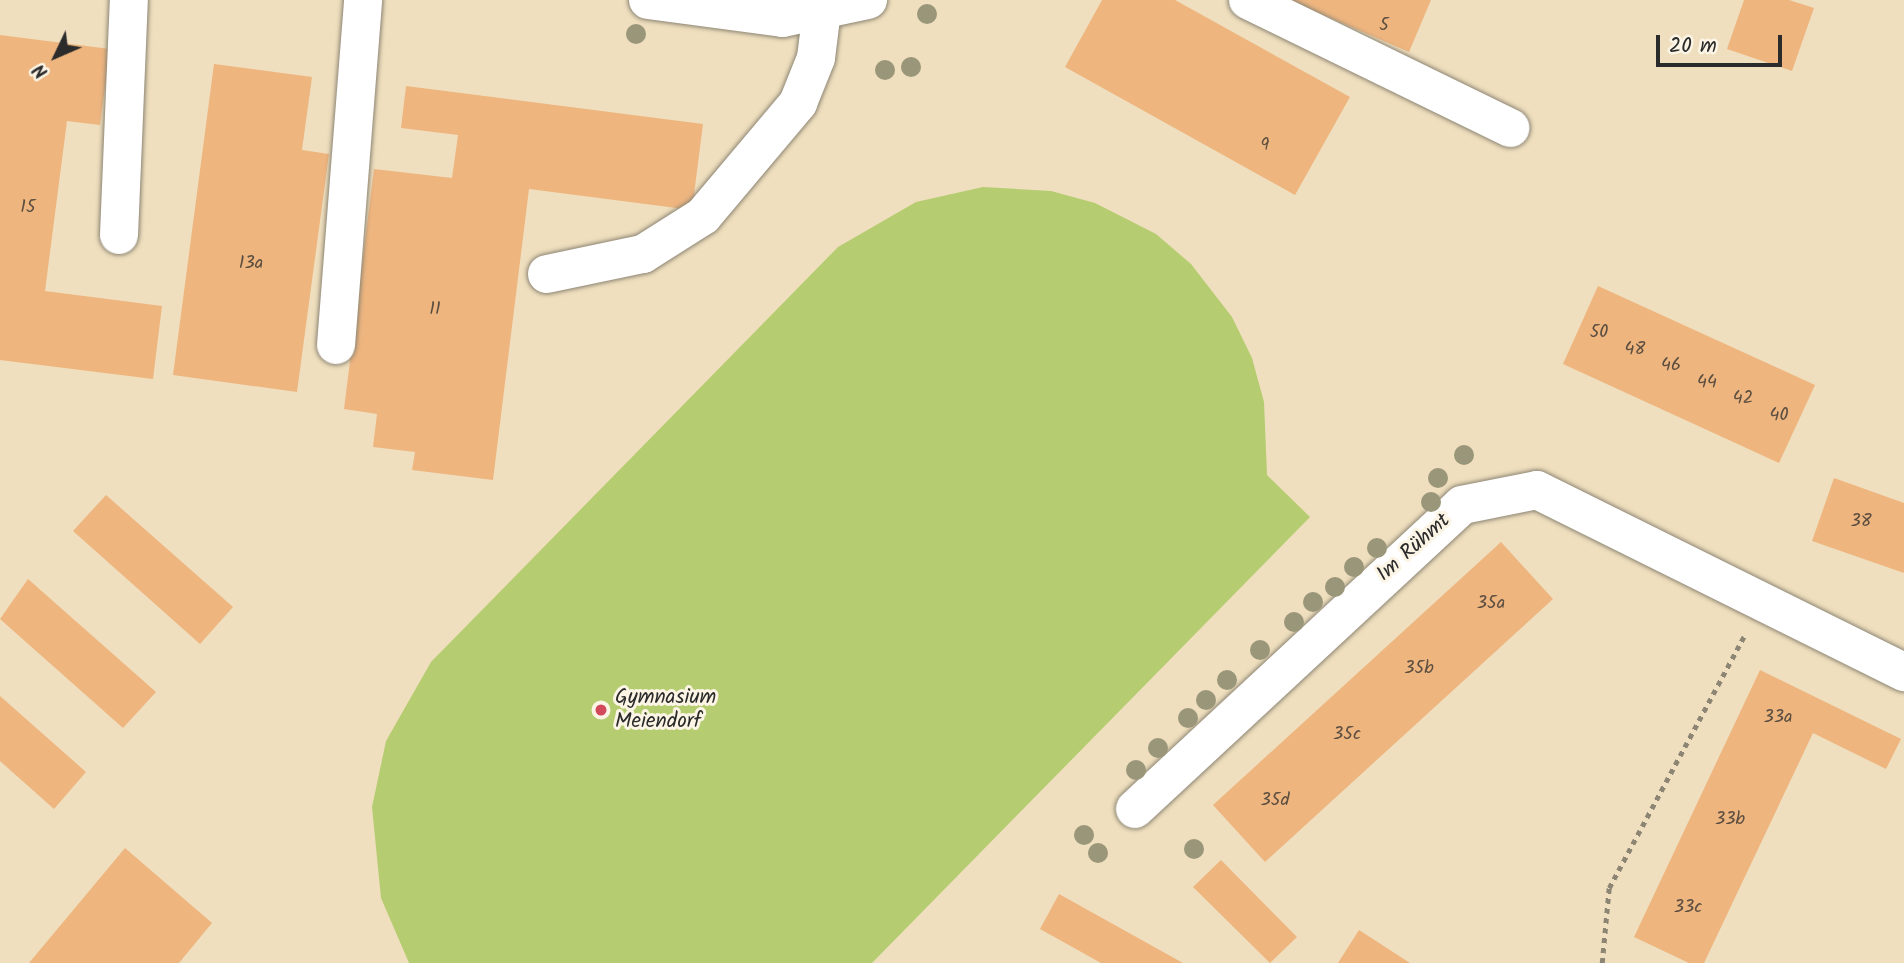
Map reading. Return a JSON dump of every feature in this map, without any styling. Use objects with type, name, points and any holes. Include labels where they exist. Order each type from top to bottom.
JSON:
[{"type":"street","points":[[119,235],[129,0]]},
{"type":"street","points":[[336,345],[363,0]]},
{"type":"street","points":[[648,0],[783,18],[867,0]]},
{"type":"street","points":[[1248,0],[1510,128]]},
{"type":"street","points":[[547,274],[643,254],[704,216],[798,103],[816,58],[822,10]]},
{"type":"street","name":"Im Rühmt","points":[[1135,809],[1462,505],[1536,489],[1904,672]]},
{"type":"path","points":[[1602,963],[1609,888],[1762,601]]},
{"type":"green space","points":[[983,187],[1051,191],[1095,203],[1156,234],[1191,264],[1232,317],[1252,358],[1264,402],[1267,475],[1310,517],[872,963],[409,963],[381,898],[372,807],[386,741],[431,662],[838,247],[916,202]]},
{"type":"building","points":[[1102,0],[1175,0],[1350,97],[1295,195],[1065,67]]},
{"type":"building","points":[[1289,0],[1431,0],[1409,52]]},
{"type":"building","points":[[1744,0],[1789,0],[1814,8],[1792,71],[1727,49]]},
{"type":"building","points":[[0,35],[110,49],[100,125],[67,121],[45,291],[162,306],[153,379],[0,360]]},
{"type":"building","points":[[214,64],[312,77],[302,150],[329,154],[297,392],[173,375]]},
{"type":"building","points":[[406,86],[703,124],[692,210],[529,189],[493,480],[412,470],[415,452],[373,447],[377,414],[344,409],[374,169],[452,178],[458,135],[401,128]]},
{"type":"building","points":[[1598,286],[1815,385],[1779,463],[1563,364]]},
{"type":"building","points":[[1834,478],[1904,503],[1904,573],[1812,541]]},
{"type":"building","points":[[106,495],[233,607],[200,644],[73,531]]},
{"type":"building","points":[[1501,542],[1553,599],[1265,862],[1213,805]]},
{"type":"building","points":[[28,579],[156,692],[123,728],[0,619]]},
{"type":"building","points":[[1760,670],[1901,739],[1886,769],[1813,733],[1704,963],[1689,963],[1634,937]]},
{"type":"building","points":[[0,696],[86,772],[54,809],[0,761]]},
{"type":"building","points":[[125,848],[212,923],[179,963],[29,963]]},
{"type":"building","points":[[1221,860],[1297,937],[1270,963],[1193,887]]},
{"type":"building","points":[[1059,894],[1183,963],[1101,963],[1040,929]]},
{"type":"building","points":[[1359,930],[1410,963],[1338,963]]},
{"type":"place","name":"Gymnasium Meiendorf","points":[[601,710]]}]
